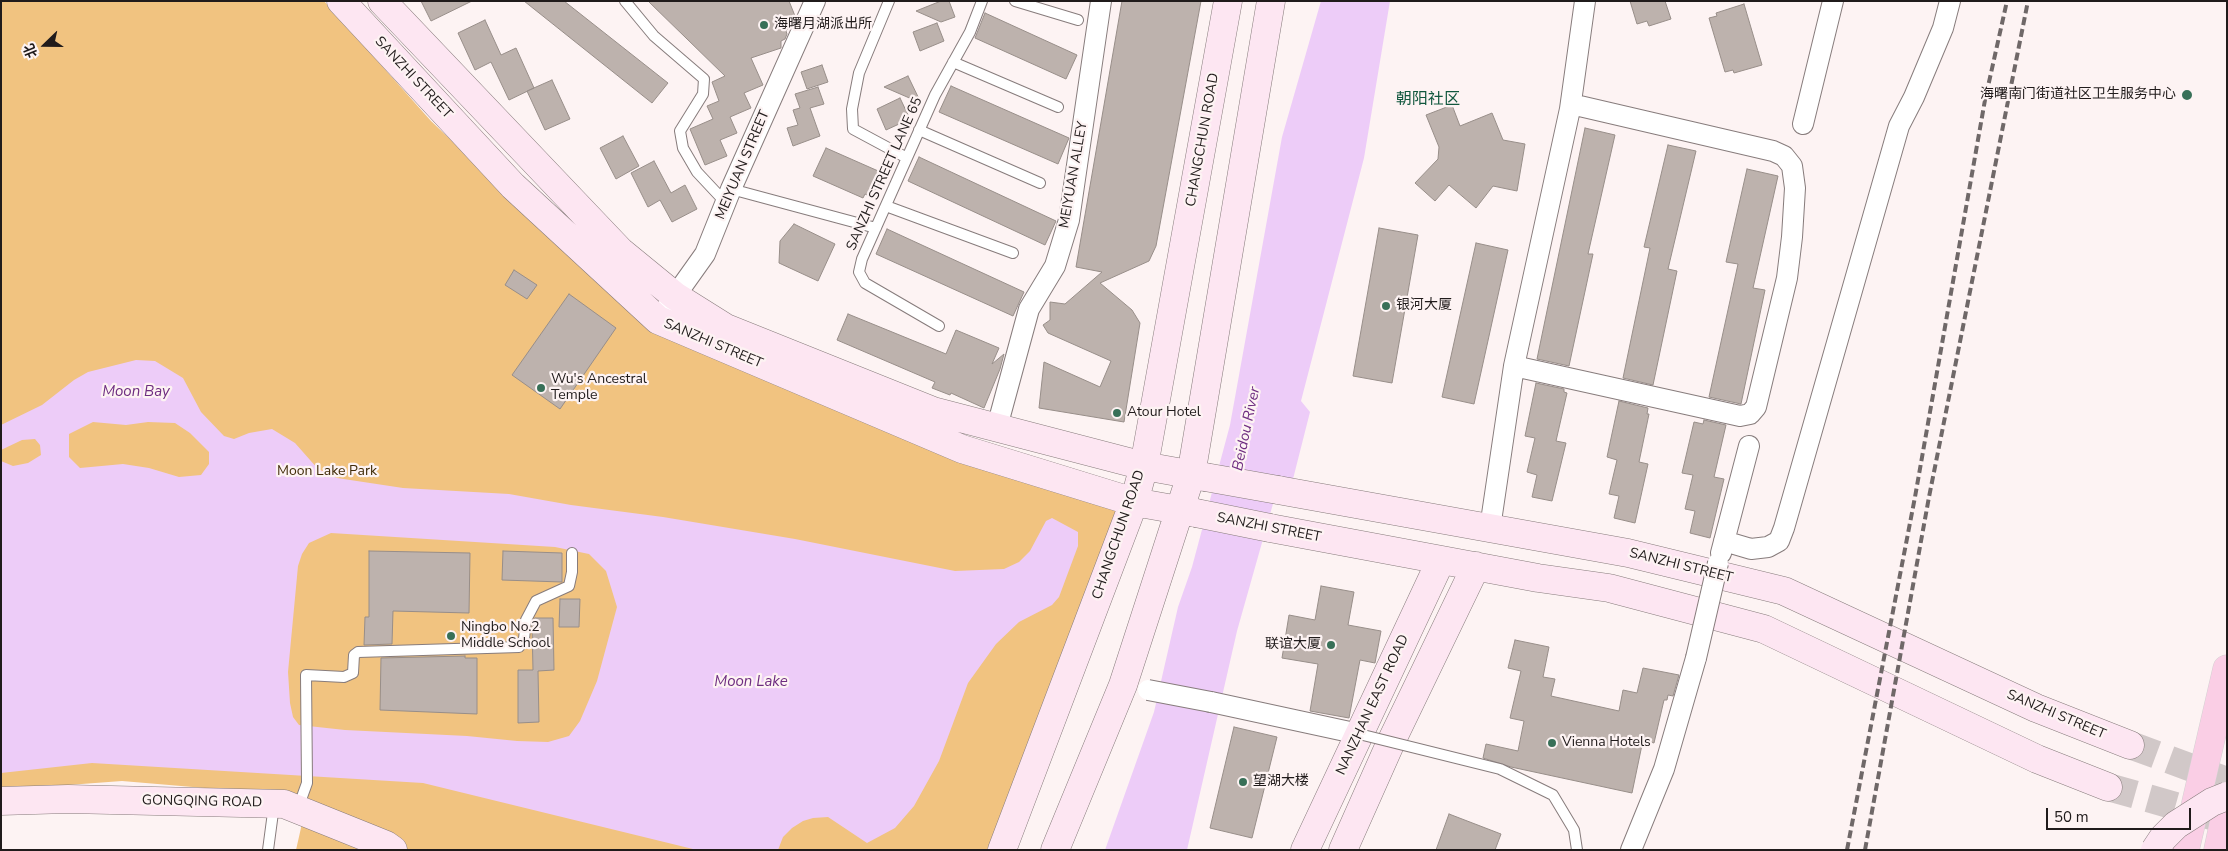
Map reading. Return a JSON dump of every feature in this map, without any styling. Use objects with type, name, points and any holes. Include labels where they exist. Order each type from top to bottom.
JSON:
[{"type":"main road","name":"SANZHI STREET","points":[[341,1],[513,186],[658,320],[962,448],[1134,502],[1441,560],[1609,588],[1764,629],[2037,759],[2108,788]]},
{"type":"main road","name":"SANZHI STREET","points":[[382,1],[620,252],[674,296],[726,328],[933,410],[1144,466],[1628,553],[1784,591],[2036,708],[2130,746]]},
{"type":"main road","name":"CHANGCHUN ROAD","points":[[1002,850],[1134,502],[1144,466],[1228,1]]},
{"type":"main road","points":[[1055,850],[1136,687],[1198,476],[1271,1]]},
{"type":"main road","name":"NANZHAN EAST ROAD","points":[[1305,850],[1441,560]]},
{"type":"main road","points":[[1343,850],[1391,742],[1476,566]]},
{"type":"main road","points":[[2185,850],[2191,819],[2221,726],[2227,669]]},
{"type":"main road","points":[[2155,850],[2163,838],[2176,825],[2212,802],[2227,796]]},
{"type":"main road","name":"GONGQING ROAD","points":[[1,801],[68,800],[285,806],[386,845],[393,850]]},
{"type":"main road","points":[[2221,849],[2227,808]]},
{"type":"main road","points":[[2191,819],[2221,849]]},
{"type":"main road","points":[[2172,850],[2191,819]]},
{"type":"street","name":"MEIYUAN STREET","points":[[658,320],[705,254],[728,196],[815,1]]},
{"type":"street","name":"MEIYUAN ALLEY","points":[[997,427],[1029,309],[1054,266],[1069,220],[1101,1]]},
{"type":"street","points":[[1490,528],[1514,366],[1571,104],[1585,1]]},
{"type":"street","points":[[1803,124],[1833,1]]},
{"type":"street","points":[[1724,541],[1751,549],[1768,547],[1778,541],[1784,528],[1899,126],[1914,97],[1943,28],[1950,1]]},
{"type":"street","points":[[1514,366],[1740,416],[1750,414],[1756,407],[1787,278],[1795,188],[1792,166],[1784,156],[1773,151],[1571,104]]},
{"type":"street","points":[[1631,850],[1664,769],[1696,658],[1718,563],[1749,446]]},
{"type":"street","points":[[1136,687],[1360,734]]},
{"type":"lane","points":[[625,1],[654,36],[704,79],[703,94],[680,130],[683,148],[697,172],[728,196],[876,228]]},
{"type":"lane","points":[[889,1],[859,73],[852,108],[853,129],[907,158]]},
{"type":"lane","name":"SANZHI STREET LANE 65","points":[[939,326],[864,283],[859,272],[862,259],[919,130],[935,95],[970,32],[982,1]]},
{"type":"lane","points":[[1016,1],[1078,20]]},
{"type":"lane","points":[[953,62],[1058,107]]},
{"type":"lane","points":[[919,130],[1040,183]]},
{"type":"lane","points":[[886,206],[1013,253]]},
{"type":"lane","points":[[268,850],[285,806],[304,792],[307,722],[306,676],[344,677],[353,673],[354,655],[358,652],[518,647],[524,639],[526,620],[536,601],[569,586],[572,572],[572,554]]},
{"type":"lane","points":[[1360,734],[1500,769],[1553,795],[1574,830],[1577,850]]},
{"type":"green space","name":"Moon Lake Park","points":[[1,1],[324,1],[431,121],[648,329],[1122,511],[1057,687],[987,850],[296,850],[303,819],[299,796],[122,781],[1,790]]},
{"type":"water","name":"Beidou River","points":[[1321,1],[1390,1],[1364,158],[1301,401],[1310,412],[1292,483],[1280,479],[1237,631],[1187,850],[1105,850],[1154,712],[1178,607],[1192,567],[1230,425],[1282,137]]},
{"type":"water","name":"Moon Lake","points":[[136,360],[155,361],[183,378],[201,412],[224,436],[234,439],[249,433],[272,429],[295,443],[318,469],[337,478],[403,488],[509,494],[571,505],[663,517],[795,539],[955,571],[1004,569],[1019,562],[1030,551],[1046,521],[1052,518],[1078,532],[1078,546],[1059,597],[1052,605],[1019,622],[996,644],[968,683],[939,761],[914,806],[895,828],[867,843],[828,817],[803,821],[792,828],[783,837],[778,850],[697,850],[423,783],[92,763],[1,773],[1,461],[13,466],[28,463],[41,455],[40,445],[35,439],[22,440],[1,450],[1,425],[42,405],[74,380],[88,372]],"holes":[[[93,422],[126,425],[148,422],[175,423],[190,433],[209,452],[209,464],[201,475],[179,477],[149,468],[123,464],[80,468],[69,457],[69,434]],[[331,533],[555,547],[589,554],[606,571],[617,607],[597,681],[580,721],[569,736],[548,742],[517,741],[467,736],[345,730],[299,725],[293,717],[290,703],[288,672],[298,566],[302,554],[309,543]]]},
{"type":"building","points":[[421,1],[472,1],[431,21]]},
{"type":"building","points":[[524,1],[564,1],[668,83],[652,103]]},
{"type":"building","points":[[648,1],[789,1],[795,16],[789,22],[791,26],[786,31],[785,39],[781,41],[781,48],[751,58],[763,85],[744,93],[751,108],[730,117],[737,133],[720,140],[727,156],[705,165],[690,129],[713,119],[707,106],[719,101],[712,82],[725,76]]},
{"type":"building","points":[[941,1],[949,1],[955,17],[941,22],[916,11]]},
{"type":"building","points":[[1122,1],[1201,1],[1156,246],[1149,261],[1100,283],[1132,310],[1140,323],[1124,422],[1039,408],[1044,362],[1100,387],[1111,361],[1048,333],[1043,325],[1050,320],[1050,302],[1065,304],[1102,272],[1076,267]]},
{"type":"building","points":[[1630,1],[1665,1],[1671,19],[1649,26],[1647,21],[1637,24]]},
{"type":"building","points":[[1744,4],[1762,65],[1734,73],[1733,70],[1725,72],[1709,18],[1717,16],[1716,13]]},
{"type":"building","points":[[985,13],[1077,55],[1066,79],[975,38]]},
{"type":"building","points":[[485,20],[501,55],[516,48],[534,88],[509,100],[491,62],[475,70],[458,33]]},
{"type":"building","points":[[937,23],[944,41],[920,51],[913,32]]},
{"type":"building","points":[[822,65],[828,82],[807,89],[801,72]]},
{"type":"building","points":[[908,76],[921,103],[884,87]]},
{"type":"building","points":[[552,80],[570,119],[545,130],[527,91]]},
{"type":"building","points":[[951,86],[1069,138],[1058,164],[939,112]]},
{"type":"building","points":[[818,87],[824,104],[810,108],[820,136],[793,146],[787,128],[798,125],[793,110],[800,108],[795,94]]},
{"type":"building","points":[[900,98],[910,119],[886,130],[877,109]]},
{"type":"building","points":[[1452,105],[1460,126],[1492,113],[1503,140],[1525,144],[1517,191],[1493,186],[1476,208],[1449,185],[1435,201],[1415,183],[1438,159],[1439,147],[1426,115]]},
{"type":"building","points":[[1585,128],[1615,135],[1588,254],[1593,254],[1569,366],[1537,359]]},
{"type":"building","points":[[623,136],[639,166],[616,179],[600,148]]},
{"type":"building","points":[[1668,145],[1696,151],[1668,269],[1677,271],[1653,385],[1623,378],[1650,248],[1644,247]]},
{"type":"building","points":[[826,148],[885,174],[874,198],[865,194],[863,198],[813,176]]},
{"type":"building","points":[[919,157],[1056,221],[1045,245],[908,181]]},
{"type":"building","points":[[654,161],[671,193],[685,185],[697,209],[672,222],[660,200],[648,207],[631,173]]},
{"type":"building","points":[[1747,169],[1778,176],[1753,288],[1765,290],[1741,404],[1709,397],[1738,264],[1726,262]]},
{"type":"building","points":[[794,224],[835,244],[818,281],[779,263],[780,241]]},
{"type":"building","name":"银河大厦","points":[[1379,228],[1418,235],[1392,383],[1353,376]]},
{"type":"building","points":[[887,229],[1024,292],[1013,316],[876,254]]},
{"type":"building","points":[[1476,243],[1508,250],[1474,404],[1442,397]]},
{"type":"building","points":[[514,270],[537,285],[527,299],[505,285]]},
{"type":"building","points":[[569,294],[616,328],[560,409],[512,375]]},
{"type":"building","points":[[848,314],[946,354],[956,330],[999,348],[992,364],[1004,354],[984,408],[951,393],[950,395],[932,388],[935,382],[837,340]]},
{"type":"building","points":[[1536,383],[1564,389],[1564,392],[1567,393],[1556,441],[1566,443],[1552,501],[1532,497],[1537,475],[1527,472],[1535,438],[1525,436]]},
{"type":"building","points":[[1619,401],[1648,408],[1647,414],[1649,414],[1639,462],[1648,464],[1635,523],[1614,518],[1619,496],[1609,494],[1617,460],[1607,457]]},
{"type":"building","points":[[1704,420],[1726,425],[1714,477],[1724,479],[1710,538],[1690,533],[1695,511],[1685,509],[1693,475],[1682,473],[1694,422],[1703,424]]},
{"type":"building","points":[[369,551],[470,553],[469,613],[393,611],[392,644],[364,645],[365,617],[369,617]]},
{"type":"building","points":[[503,551],[562,553],[562,582],[502,580]]},
{"type":"building","name":"联谊大厦","points":[[1321,586],[1354,592],[1348,625],[1381,631],[1375,663],[1360,660],[1349,718],[1310,711],[1318,664],[1282,658],[1289,615],[1315,620]]},
{"type":"building","points":[[560,599],[580,599],[579,627],[559,627]]},
{"type":"building","points":[[535,618],[553,618],[554,670],[538,671],[539,722],[518,723],[518,670],[533,670],[532,625]]},
{"type":"building","points":[[1515,640],[1549,647],[1543,677],[1555,679],[1551,696],[1619,711],[1623,690],[1637,693],[1643,668],[1679,675],[1673,696],[1668,695],[1667,700],[1664,700],[1654,743],[1643,740],[1632,793],[1511,767],[1483,758],[1486,744],[1518,751],[1524,721],[1510,718],[1521,671],[1508,668]]},
{"type":"building","points":[[465,656],[465,658],[477,658],[477,714],[380,710],[381,658]]},
{"type":"building","name":"望湖大楼","points":[[1234,727],[1277,737],[1252,838],[1210,828]]},
{"type":"building","points":[[1449,814],[1501,834],[1495,850],[1436,850]]},
{"type":"tunnel","points":[[2130,745],[2227,781]]},
{"type":"tunnel","points":[[2108,787],[2215,817]]},
{"type":"railway","points":[[1847,850],[1915,497],[1985,100],[2007,1]]},
{"type":"railway","points":[[1865,850],[1929,497],[2028,1]]},
{"type":"place","name":"海曙月湖派出所","points":[[764,25]]},
{"type":"place","name":"海曙南门街道社区卫生服务中心","points":[[2187,95]]},
{"type":"place","name":"银河大厦","points":[[1386,306]]},
{"type":"place","name":"Wu's Ancestral Temple","points":[[541,388]]},
{"type":"place","name":"Atour Hotel","points":[[1117,413]]},
{"type":"place","name":"Ningbo No.2 Middle School","points":[[451,636]]},
{"type":"place","name":"联谊大厦","points":[[1331,645]]},
{"type":"place","name":"Vienna Hotels","points":[[1552,743]]},
{"type":"place","name":"望湖大楼","points":[[1243,782]]},
{"type":"district","name":"朝阳社区","points":[[1428,100]]},
{"type":"water label","name":"Moon Bay","points":[[136,392]]}]
